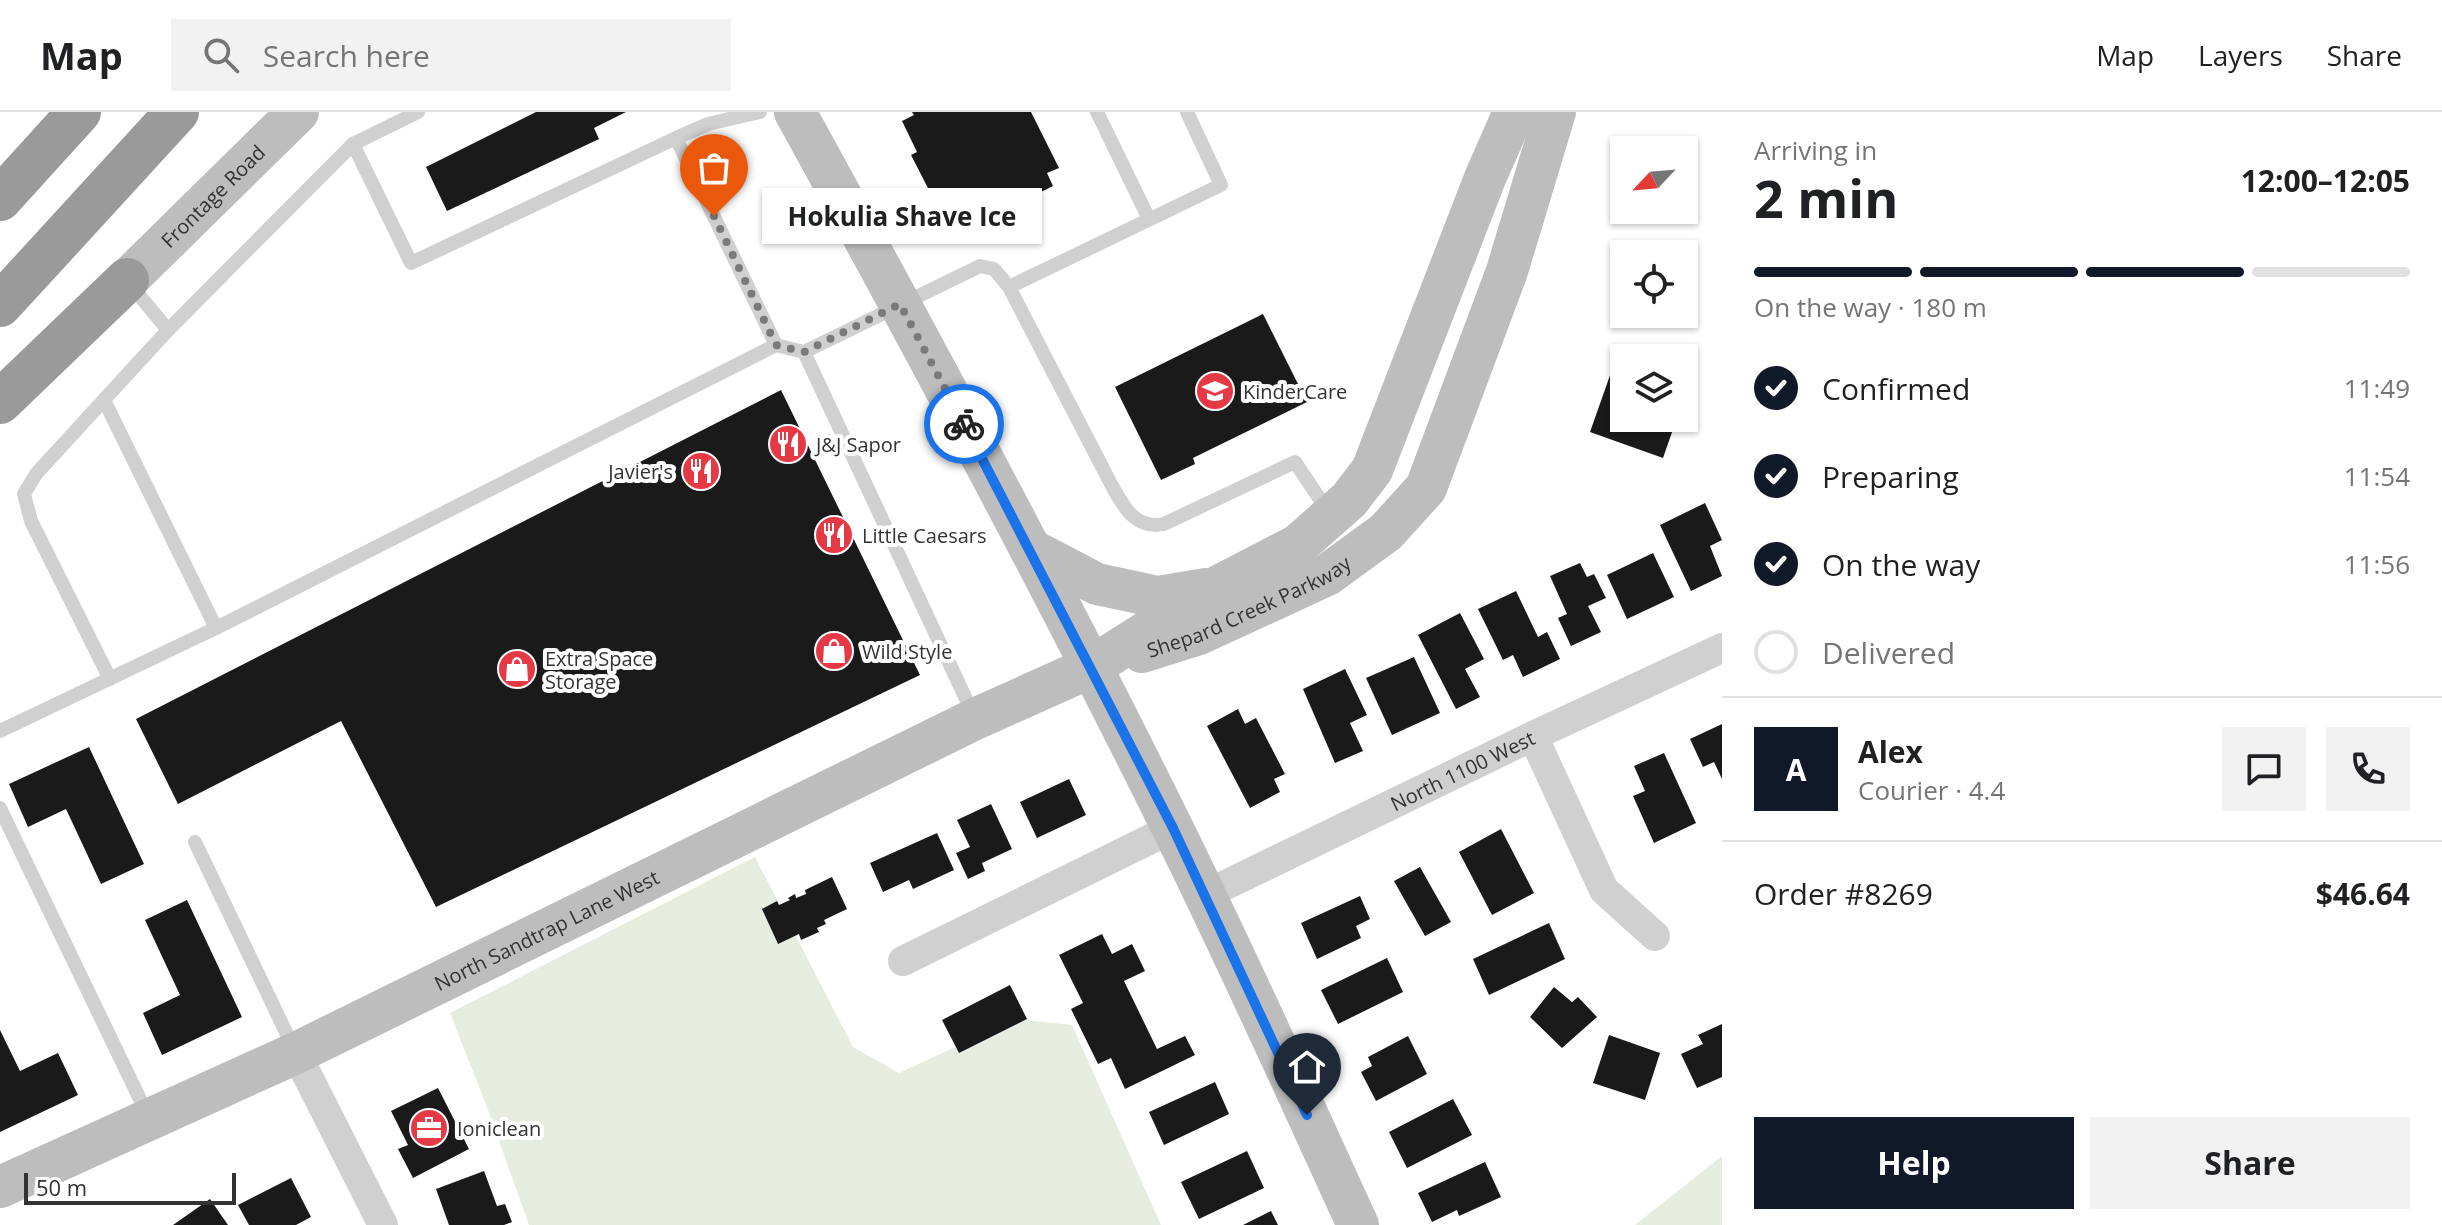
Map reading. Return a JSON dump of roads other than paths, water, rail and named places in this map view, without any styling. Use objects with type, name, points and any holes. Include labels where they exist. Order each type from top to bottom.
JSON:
[{"type":"highway","points":[[0,199],[79,112]]},
{"type":"highway","points":[[0,305],[177,112]]},
{"type":"highway","points":[[0,402],[127,280]]},
{"type":"street","name":"Frontage Road","points":[[127,280],[301,112]]},
{"type":"street","points":[[795,112],[1030,549],[1173,828],[1358,1225]]},
{"type":"street","name":"Shepard Creek Parkway","points":[[1091,667],[1219,586],[1298,545],[1332,517],[1362,485],[1381,452],[1485,178],[1514,112]]},
{"type":"street","name":"Shepard Creek Parkway","points":[[1091,667],[1199,634],[1327,575],[1386,532],[1426,488],[1507,271],[1555,112]]},
{"type":"street","points":[[1030,549],[1097,584],[1158,597],[1219,586]]},
{"type":"street","name":"North 1100 West","points":[[1205,895],[1722,648]]},
{"type":"street","name":"North Sandtrap Lane West","points":[[0,1187],[296,1053],[975,719],[1091,667]]},
{"type":"street","points":[[1533,736],[1604,890],[1655,936]]},
{"type":"street","points":[[903,961],[1173,828]]},
{"type":"street","points":[[296,1053],[383,1225]]},
{"type":"lane","points":[[110,679],[31,521],[24,494],[36,474],[168,330],[353,144],[418,112]]},
{"type":"lane","points":[[353,144],[411,263],[676,138],[705,118],[760,112]]},
{"type":"lane","points":[[1097,112],[1149,219]]},
{"type":"lane","points":[[1009,287],[1221,185],[1187,112]]},
{"type":"lane","points":[[676,138],[776,345]]},
{"type":"lane","points":[[0,731],[216,628],[776,345],[804,352],[980,266],[994,269],[1009,287],[1120,502],[1135,519],[1148,525],[1164,524],[1295,462],[1332,517]]},
{"type":"lane","points":[[127,280],[168,330]]},
{"type":"lane","points":[[804,352],[975,719]]},
{"type":"lane","points":[[104,400],[216,628]]},
{"type":"lane","points":[[0,808],[149,1119]]},
{"type":"lane","points":[[195,842],[296,1053]]},
{"type":"place","name":"Hokulia Shave Ice","points":[[714,216]]},
{"type":"place","name":"KinderCare","points":[[1215,391]]},
{"type":"place","name":"J&J Sapor","points":[[788,444]]},
{"type":"place","name":"Javier's","points":[[701,471]]},
{"type":"place","name":"Little Caesars","points":[[834,535]]},
{"type":"place","name":"Wild Style","points":[[834,651]]},
{"type":"place","name":"Extra Space Storage","points":[[517,669]]},
{"type":"place","name":"Ioniclean","points":[[429,1128]]}]
